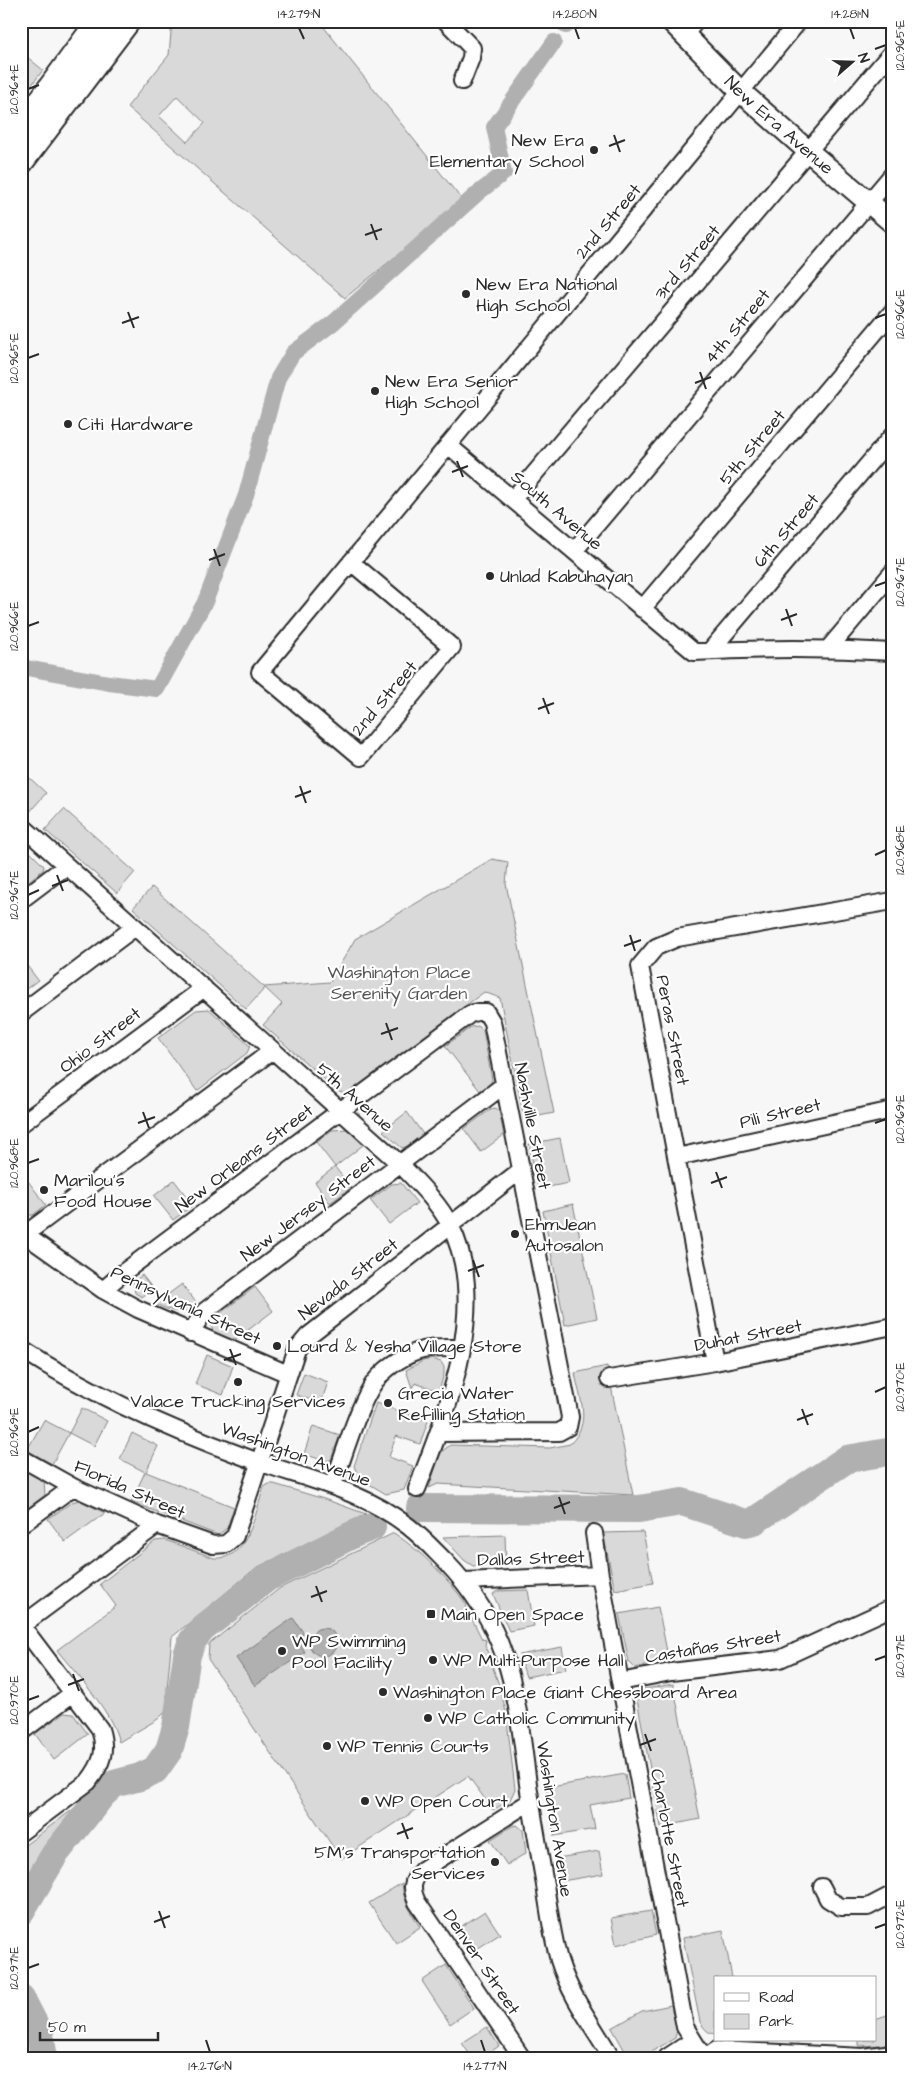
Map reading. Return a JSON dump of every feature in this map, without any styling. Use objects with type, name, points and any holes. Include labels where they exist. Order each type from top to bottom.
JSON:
[{"type":"main road","points":[[21,129],[100,21]]},
{"type":"main road","points":[[21,161],[127,21]]},
{"type":"street","points":[[446,21],[472,48],[471,58],[462,81]]},
{"type":"street","name":"2nd Street","points":[[351,562],[452,647],[361,757],[260,672],[351,562],[448,445],[741,92],[799,21]]},
{"type":"street","name":"New Era Avenue","points":[[684,26],[741,92],[893,223]]},
{"type":"street","name":"3rd Street","points":[[513,499],[893,51]]},
{"type":"street","name":"4th Street","points":[[574,551],[893,174]]},
{"type":"street","name":"5th Street","points":[[642,609],[893,311]]},
{"type":"street","name":"6th Street","points":[[710,651],[893,435]]},
{"type":"street","name":"South Avenue","points":[[448,445],[694,652],[736,649],[829,648],[893,652]]},
{"type":"street","points":[[829,648],[893,572]]},
{"type":"street","name":"5th Avenue","points":[[21,824],[204,988],[272,1052],[400,1164],[431,1197],[450,1224],[459,1248],[466,1286],[467,1321],[439,1433],[418,1489]]},
{"type":"street","points":[[21,900],[66,866]]},
{"type":"street","name":"Peras Street","points":[[715,1362],[640,966],[656,946],[678,938],[893,901]]},
{"type":"street","points":[[21,1013],[135,927]]},
{"type":"street","name":"Ohio Street","points":[[21,1124],[204,988]]},
{"type":"street","name":"Nashville Street","points":[[439,1433],[559,1432],[568,1427],[570,1417],[492,1022],[486,1012]]},
{"type":"street","name":"New Orleans Street","points":[[103,1290],[124,1272],[470,1014],[486,1012]]},
{"type":"street","points":[[23,1234],[272,1052]]},
{"type":"street","name":"New Jersey Street","points":[[190,1333],[205,1311],[504,1085]]},
{"type":"street","name":"Pili Street","points":[[676,1157],[893,1110]]},
{"type":"street","name":"Nevada Street","points":[[226,1544],[235,1536],[297,1349],[308,1336],[521,1170]]},
{"type":"street","name":"Pennsylvania Street","points":[[23,1234],[103,1290],[190,1333],[288,1374]]},
{"type":"street","name":"Duhat Street","points":[[609,1379],[715,1362],[893,1326]]},
{"type":"street","points":[[333,1485],[367,1395],[378,1378],[396,1363],[416,1352],[425,1349],[461,1348]]},
{"type":"street","name":"Washington Avenue","points":[[21,1349],[57,1372],[156,1422],[260,1463],[333,1485],[376,1505],[408,1526],[428,1543],[464,1582],[489,1618],[509,1670],[518,1710],[531,1801],[558,1956],[573,1994],[612,2058]]},
{"type":"street","name":"Florida Street","points":[[21,1458],[73,1487],[157,1525],[213,1545],[226,1544]]},
{"type":"street","points":[[21,1525],[73,1487]]},
{"type":"street","points":[[21,1832],[88,1782],[97,1771],[104,1744],[100,1730],[22,1626],[157,1525]]},
{"type":"street","name":"Charlotte Street","points":[[594,1533],[600,1576],[685,2027],[705,2058]]},
{"type":"street","name":"Dallas Street","points":[[464,1582],[600,1576]]},
{"type":"street","name":"Castañas Street","points":[[620,1682],[671,1672],[780,1659],[893,1607]]},
{"type":"street","points":[[21,1732],[73,1693]]},
{"type":"street","name":"Denver Street","points":[[522,2058],[417,1902],[412,1886],[414,1878],[422,1870],[531,1801]]},
{"type":"street","points":[[822,1887],[828,1899],[841,1907],[868,1907],[893,1894]]},
{"type":"street","points":[[666,2058],[692,2040]]},
{"type":"street","points":[[705,2058],[717,2050],[799,2056],[863,2057],[893,2053]]},
{"type":"green space","points":[[172,21],[319,21],[463,201],[345,298],[127,107],[169,55]],"holes":[[[177,96],[205,123],[187,142],[159,116]]]},
{"type":"green space","points":[[21,52],[43,70],[21,99]]},
{"type":"green space","points":[[21,770],[46,793],[28,814],[21,808]]},
{"type":"green space","points":[[64,809],[135,872],[117,893],[45,830]]},
{"type":"green space","points":[[22,844],[44,866],[43,870],[21,887]]},
{"type":"green space","name":"Washington Place Serenity Garden","points":[[492,859],[508,862],[506,884],[554,1113],[524,1119],[500,998],[484,992],[347,1094],[339,1092],[263,1025],[282,1004],[265,988],[246,1009],[133,908],[152,887],[264,987],[330,982],[355,939]]},
{"type":"green space","points":[[21,958],[38,980],[21,993]]},
{"type":"green space","points":[[209,1009],[250,1046],[247,1053],[197,1091],[158,1038],[196,1010]]},
{"type":"green space","points":[[478,1026],[483,1030],[492,1080],[490,1084],[480,1091],[445,1046],[471,1027]]},
{"type":"green space","points":[[496,1108],[499,1111],[504,1135],[481,1152],[464,1129],[491,1109]]},
{"type":"green space","points":[[407,1112],[423,1134],[408,1146],[402,1148],[383,1131]]},
{"type":"green space","points":[[347,1129],[363,1145],[335,1167],[316,1142],[332,1130]]},
{"type":"green space","points":[[560,1138],[569,1183],[538,1189],[529,1144]]},
{"type":"green space","points":[[335,1167],[351,1188],[330,1203],[315,1182]]},
{"type":"green space","points":[[174,1180],[193,1205],[173,1220],[154,1196]]},
{"type":"green space","points":[[28,1181],[46,1205],[33,1215],[22,1215],[21,1186]]},
{"type":"green space","points":[[401,1183],[417,1203],[389,1224],[370,1200],[392,1184]]},
{"type":"green space","points":[[573,1204],[597,1318],[565,1325],[543,1211]]},
{"type":"green space","points":[[142,1275],[153,1289],[142,1297],[135,1293],[133,1282]]},
{"type":"green space","points":[[182,1284],[198,1305],[187,1311],[177,1312],[155,1304]]},
{"type":"green space","points":[[255,1287],[273,1311],[234,1341],[213,1332],[211,1325],[215,1317]]},
{"type":"green space","points":[[207,1355],[233,1366],[223,1395],[195,1384]]},
{"type":"green space","points":[[432,1359],[441,1362],[444,1367],[439,1391],[415,1383],[412,1388],[406,1370],[423,1361]]},
{"type":"green space","points":[[607,1366],[633,1495],[438,1484],[429,1488],[440,1453],[450,1445],[550,1448],[570,1444],[577,1436],[583,1419],[575,1373]]},
{"type":"green space","points":[[304,1373],[328,1382],[321,1403],[296,1395]]},
{"type":"green space","points":[[376,1403],[428,1421],[420,1444],[396,1436],[389,1457],[413,1466],[404,1490],[386,1494],[359,1478],[354,1466]]},
{"type":"green space","points":[[82,1408],[107,1421],[94,1446],[69,1433]]},
{"type":"green space","points":[[44,1420],[69,1433],[52,1464],[27,1450]]},
{"type":"green space","points":[[313,1426],[340,1435],[331,1460],[325,1461],[304,1454]]},
{"type":"green space","points":[[132,1433],[158,1446],[146,1472],[234,1507],[227,1528],[218,1535],[131,1502],[145,1472],[120,1459]]},
{"type":"green space","points":[[21,1468],[44,1480],[45,1495],[25,1510],[21,1504]]},
{"type":"green space","points":[[269,1484],[324,1499],[366,1514],[256,1568],[172,1637],[167,1710],[158,1719],[119,1742],[115,1729],[101,1705],[57,1650],[116,1606],[100,1584],[155,1541],[165,1540],[214,1558],[226,1557],[235,1552],[249,1533],[264,1487]]},
{"type":"green space","points":[[79,1500],[105,1513],[65,1542],[48,1519],[72,1502]]},
{"type":"green space","points":[[643,1532],[653,1583],[615,1590],[603,1533]]},
{"type":"green space","points":[[394,1533],[424,1557],[451,1584],[467,1605],[466,1607],[482,1639],[486,1640],[485,1645],[506,1712],[515,1789],[510,1800],[493,1810],[468,1776],[341,1859],[208,1659],[209,1644],[280,1588]]},
{"type":"green space","points":[[505,1535],[506,1565],[473,1566],[464,1560],[443,1537]]},
{"type":"green space","points":[[528,1590],[534,1626],[509,1631],[493,1594],[497,1591]]},
{"type":"green space","points":[[658,1607],[669,1661],[635,1668],[629,1662],[619,1614]]},
{"type":"green space","points":[[562,1647],[566,1669],[526,1677],[519,1655]]},
{"type":"green space","points":[[673,1684],[700,1819],[661,1827],[636,1694],[639,1690]]},
{"type":"green space","points":[[64,1713],[73,1714],[88,1734],[54,1760],[35,1734]]},
{"type":"green space","points":[[625,1774],[629,1798],[590,1805],[595,1829],[554,1836],[546,1788]]},
{"type":"green space","points":[[103,1787],[38,1857],[21,1885],[21,1848]]},
{"type":"green space","points":[[517,1825],[523,1830],[526,1853],[507,1865],[490,1840],[512,1826]]},
{"type":"green space","points":[[599,1851],[603,1874],[562,1881],[558,1858]]},
{"type":"green space","points":[[402,1883],[406,1901],[420,1927],[396,1943],[369,1903]]},
{"type":"green space","points":[[485,1911],[500,1934],[469,1954],[454,1931]]},
{"type":"green space","points":[[651,1911],[656,1935],[616,1945],[611,1918]]},
{"type":"green space","points":[[723,1930],[732,1976],[714,1976],[714,2034],[704,2028],[700,2022],[683,1938]]},
{"type":"green space","points":[[446,1965],[474,2008],[450,2024],[422,1981]]},
{"type":"green space","points":[[671,2005],[677,2030],[675,2038],[641,2058],[629,2058],[612,2028],[642,2011]]},
{"type":"green space","points":[[893,2013],[893,2041],[881,2045],[859,2046],[859,2042],[876,2042],[876,2019]]},
{"type":"green space","points":[[487,2027],[499,2046],[482,2058],[472,2058],[462,2043]]},
{"type":"shaded area","points":[[293,1618],[303,1632],[300,1643],[305,1652],[255,1686],[236,1658]]},
{"type":"shaded area","points":[[323,1628],[333,1632],[337,1642],[333,1652],[323,1656],[313,1652],[309,1642],[313,1632]]},
{"type":"waterway","points":[[566,26],[571,21]]},
{"type":"waterway","points":[[21,667],[109,683],[157,689],[205,602],[246,495],[278,378],[293,353],[333,323],[478,193],[504,173],[494,127],[554,42]]},
{"type":"waterway","points":[[420,1508],[639,1509],[682,1502],[746,1523],[754,1521],[847,1459],[893,1451]]},
{"type":"waterway","points":[[21,1911],[55,1854],[102,1795],[114,1784],[140,1777],[155,1770],[169,1750],[176,1727],[187,1655],[192,1641],[202,1629],[267,1578],[354,1534],[372,1527]]},
{"type":"waterway","points":[[21,1998],[40,2035],[44,2058]]},
{"type":"place","name":"New Era Elementary School","points":[[594,150]]},
{"type":"place","name":"New Era National High School","points":[[466,294]]},
{"type":"place","name":"New Era Senior High School","points":[[375,391]]},
{"type":"place","name":"Citi Hardware","points":[[68,424]]},
{"type":"place","name":"Unlad Kabuhayan","points":[[490,576]]},
{"type":"place","name":"Marilou's Food House","points":[[44,1190]]},
{"type":"place","name":"EhmJean Autosalon","points":[[515,1234]]},
{"type":"place","name":"Lourd & Yesha Village Store","points":[[277,1346]]},
{"type":"place","name":"Valace Trucking Services","points":[[238,1382]]},
{"type":"place","name":"Grecia Water Refilling Station","points":[[388,1403]]},
{"type":"place","name":"Main Open Space","points":[[431,1614]]},
{"type":"place","name":"WP Swimming Pool Facility","points":[[282,1651]]},
{"type":"place","name":"WP Multi-Purpose Hall","points":[[433,1660]]},
{"type":"place","name":"Washington Place Giant Chessboard Area","points":[[383,1692]]},
{"type":"place","name":"WP Catholic Community","points":[[428,1718]]},
{"type":"place","name":"WP Tennis Courts","points":[[327,1746]]},
{"type":"place","name":"WP Open Court","points":[[365,1801]]},
{"type":"place","name":"5M's Transportation Services","points":[[495,1862]]}]
